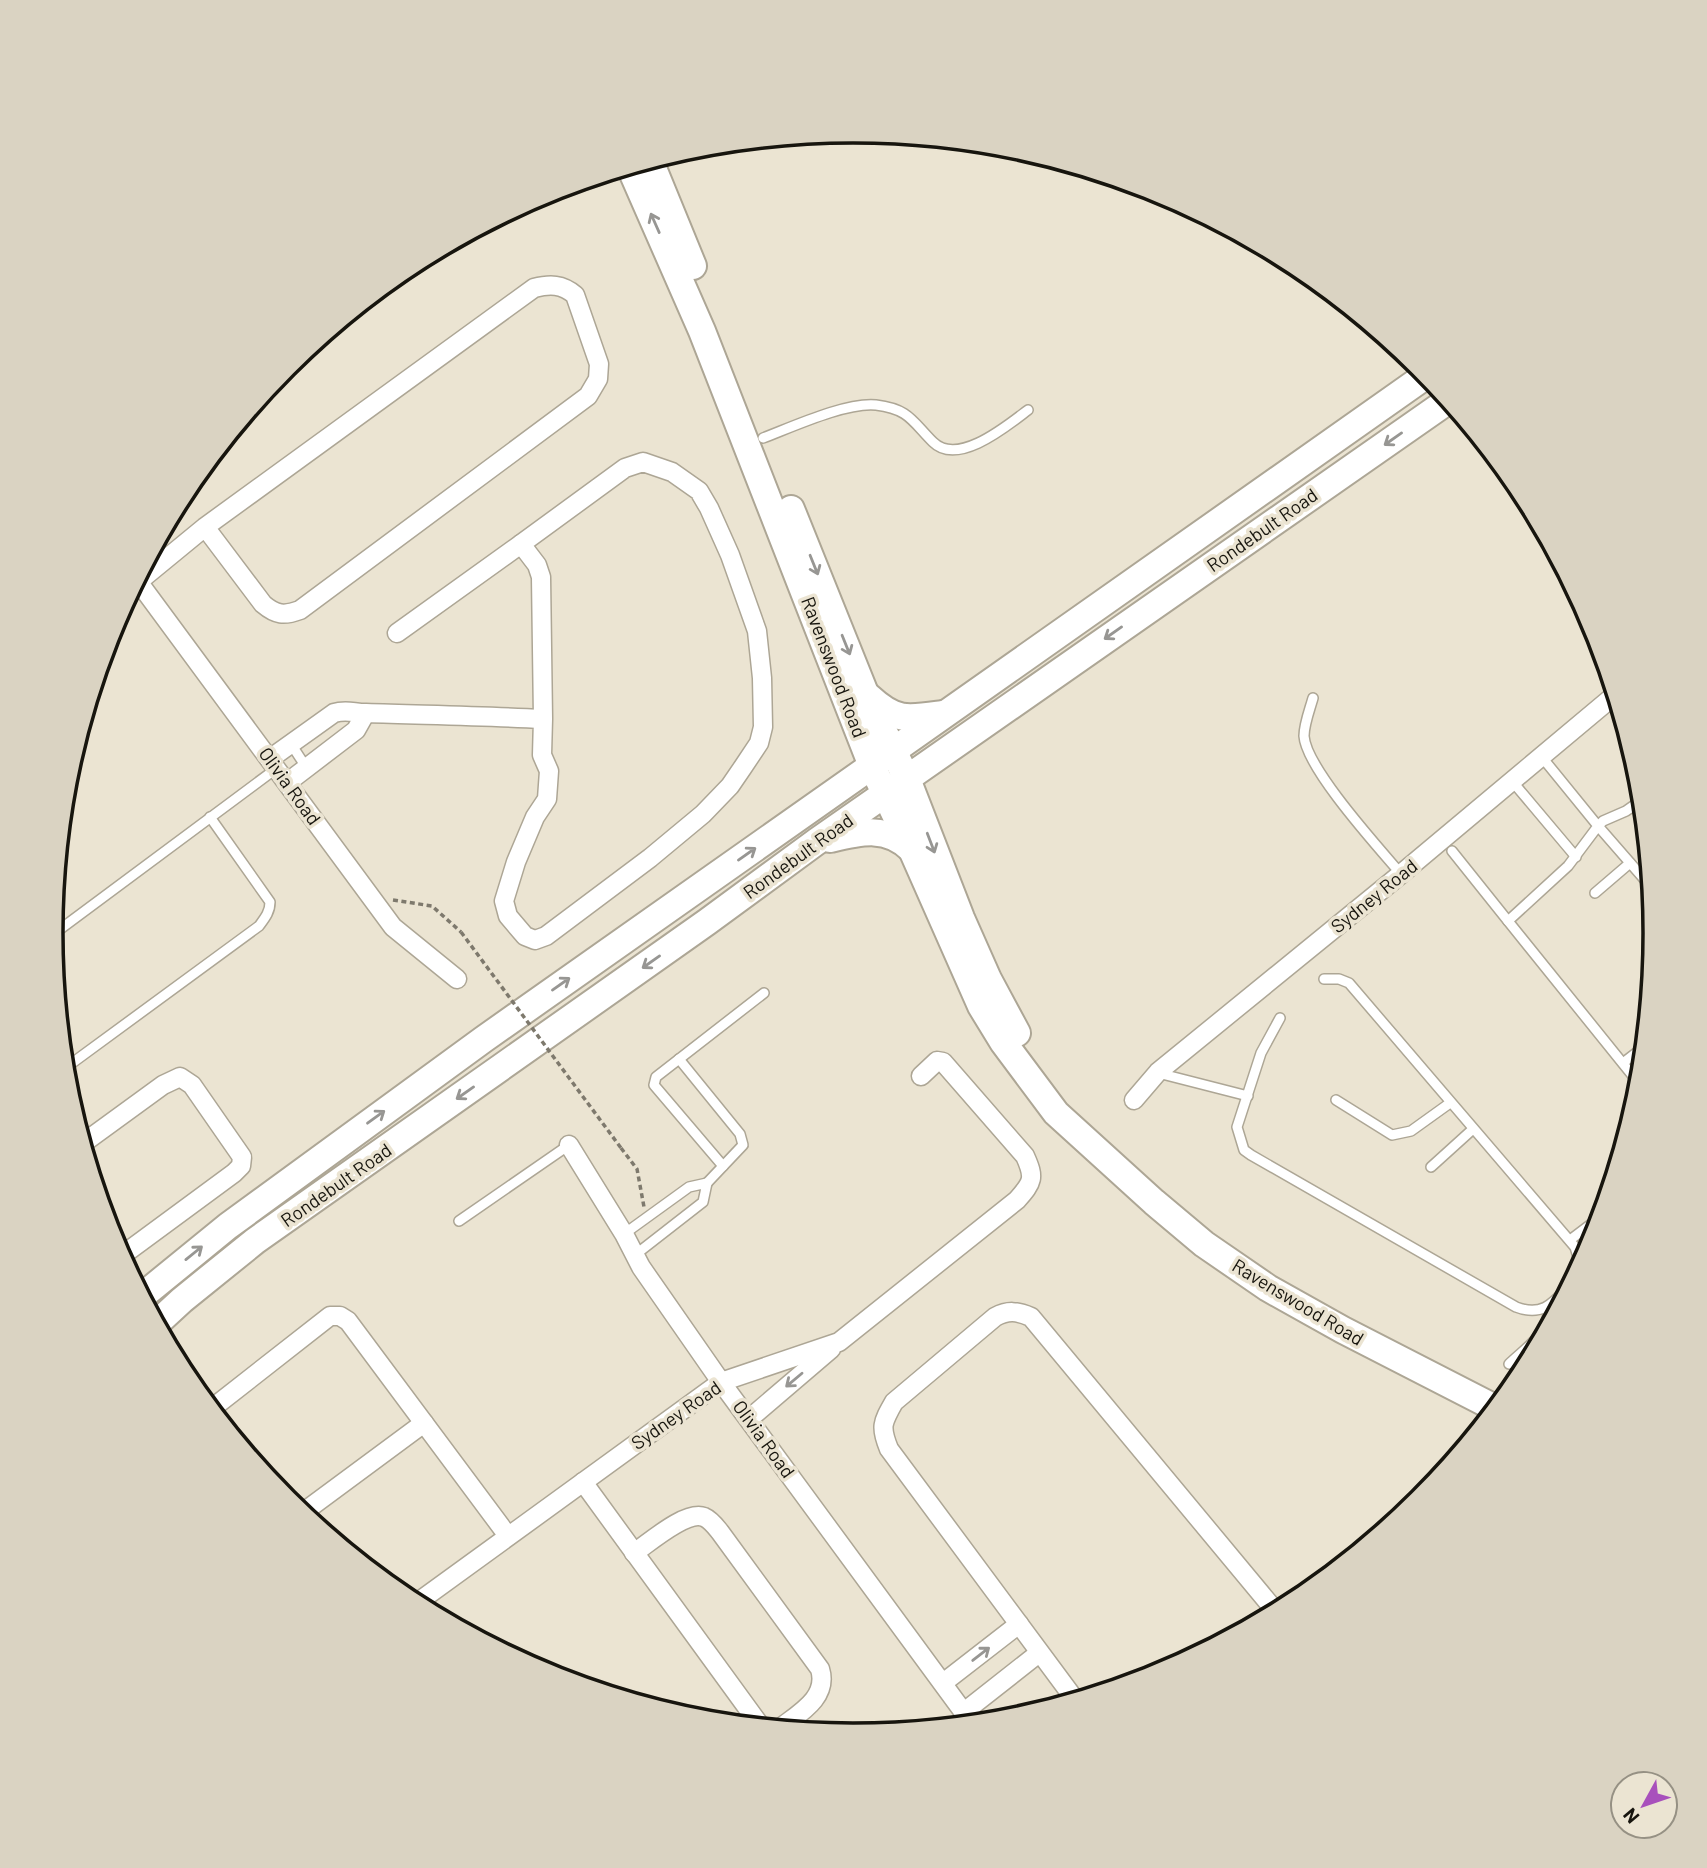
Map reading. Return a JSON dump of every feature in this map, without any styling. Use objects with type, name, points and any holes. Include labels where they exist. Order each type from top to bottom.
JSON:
[{"type":"main road","name":"Ravenswood Road","points":[[640,173],[702,331],[754,441],[865,693],[882,759],[885,794],[969,981],[1003,1042],[1056,1113],[1204,1244],[1268,1288],[1488,1405]]},
{"type":"main road","name":"Rondebult Road","points":[[149,1291],[228,1226],[484,1039],[1416,379]]},
{"type":"main road","name":"Rondebult Road","points":[[163,1318],[255,1241],[816,842],[1441,406]]},
{"type":"main road","name":"Ravenswood Road","points":[[754,441],[882,759],[907,779],[956,906],[988,979],[1009,1020],[1035,1062],[1068,1105],[1086,1140]]},
{"type":"main road","points":[[865,693],[892,715],[906,719],[948,713]]},
{"type":"main road","points":[[816,842],[859,832],[879,831],[901,839],[912,850]]},
{"type":"street","points":[[153,569],[205,527],[534,288],[556,285],[575,295],[599,364],[598,379],[588,396],[300,610],[282,615],[263,604],[205,527]]},
{"type":"street","points":[[397,634],[625,468],[643,462],[654,464],[672,471],[699,491],[730,555],[757,631],[763,727],[759,743],[730,786],[703,814],[670,843],[546,936],[535,940],[525,936],[508,916],[504,901],[516,862],[535,817],[547,799],[549,771],[541,755],[541,577],[537,565],[521,544]]},
{"type":"street","name":"Olivia Road","points":[[143,588],[393,927],[457,979]]},
{"type":"street","name":"Sydney Road","points":[[1134,1100],[1158,1072],[1608,700]]},
{"type":"street","points":[[365,714],[356,730],[306,767],[279,769],[290,744],[334,713],[344,710],[365,714],[407,713],[543,719]]},
{"type":"street","name":"Sydney Road","points":[[424,1598],[722,1382],[839,1342],[1017,1200],[1032,1179],[1025,1156],[943,1062],[937,1061],[921,1076]]},
{"type":"street","points":[[90,1138],[163,1085],[180,1077],[192,1085],[242,1157],[241,1166],[234,1173],[129,1251]]},
{"type":"street","name":"Olivia Road","points":[[569,1145],[635,1255],[722,1382],[967,1716]]},
{"type":"street","points":[[1071,1694],[889,1449],[882,1432],[886,1416],[894,1402],[995,1317],[1006,1311],[1020,1312],[1031,1317],[1271,1605]]},
{"type":"street","points":[[218,1404],[330,1316],[340,1316],[348,1321],[508,1536]]},
{"type":"street","points":[[749,1419],[839,1342]]},
{"type":"street","points":[[310,1507],[424,1423]]},
{"type":"street","points":[[583,1482],[755,1718]]},
{"type":"street","points":[[634,1553],[690,1517],[702,1516],[712,1522],[820,1669],[823,1677],[821,1691],[788,1722]]},
{"type":"street","points":[[943,1683],[1019,1624]]},
{"type":"street","points":[[973,1715],[1039,1653]]},
{"type":"lane","points":[[754,441],[849,408],[876,405],[896,409],[909,416],[935,444],[949,450],[969,447],[993,436],[1028,410]]},
{"type":"lane","points":[[1312,698],[1304,736],[1312,760],[1344,807],[1401,874]]},
{"type":"lane","points":[[290,744],[306,767]]},
{"type":"lane","points":[[1541,756],[1641,876]]},
{"type":"lane","points":[[63,927],[279,769]]},
{"type":"lane","points":[[1512,781],[1576,857]]},
{"type":"lane","points":[[1508,921],[1576,857],[1598,826],[1633,806]]},
{"type":"lane","points":[[74,1062],[259,926],[270,910],[270,902],[211,817]]},
{"type":"lane","points":[[1452,851],[1631,1074]]},
{"type":"lane","points":[[1595,893],[1630,863]]},
{"type":"lane","points":[[1324,979],[1339,979],[1349,983],[1577,1252]]},
{"type":"lane","points":[[723,1166],[654,1085],[656,1077],[764,993]]},
{"type":"lane","points":[[1280,1018],[1261,1053],[1237,1127],[1244,1150],[1516,1307],[1530,1312],[1552,1303]]},
{"type":"lane","points":[[1623,1063],[1634,1054]]},
{"type":"lane","points":[[635,1255],[703,1202],[707,1183],[743,1145],[740,1134],[679,1059]]},
{"type":"lane","points":[[1158,1072],[1248,1096]]},
{"type":"lane","points":[[1336,1100],[1392,1135],[1411,1131],[1450,1103]]},
{"type":"lane","points":[[1431,1167],[1473,1129]]},
{"type":"lane","points":[[459,1221],[569,1145]]},
{"type":"lane","points":[[624,1234],[689,1187],[707,1183]]},
{"type":"lane","points":[[1570,1240],[1588,1226]]},
{"type":"lane","points":[[1509,1364],[1527,1347]]},
{"type":"path","points":[[365,890],[387,900],[432,906],[461,932],[621,1148]]}]
